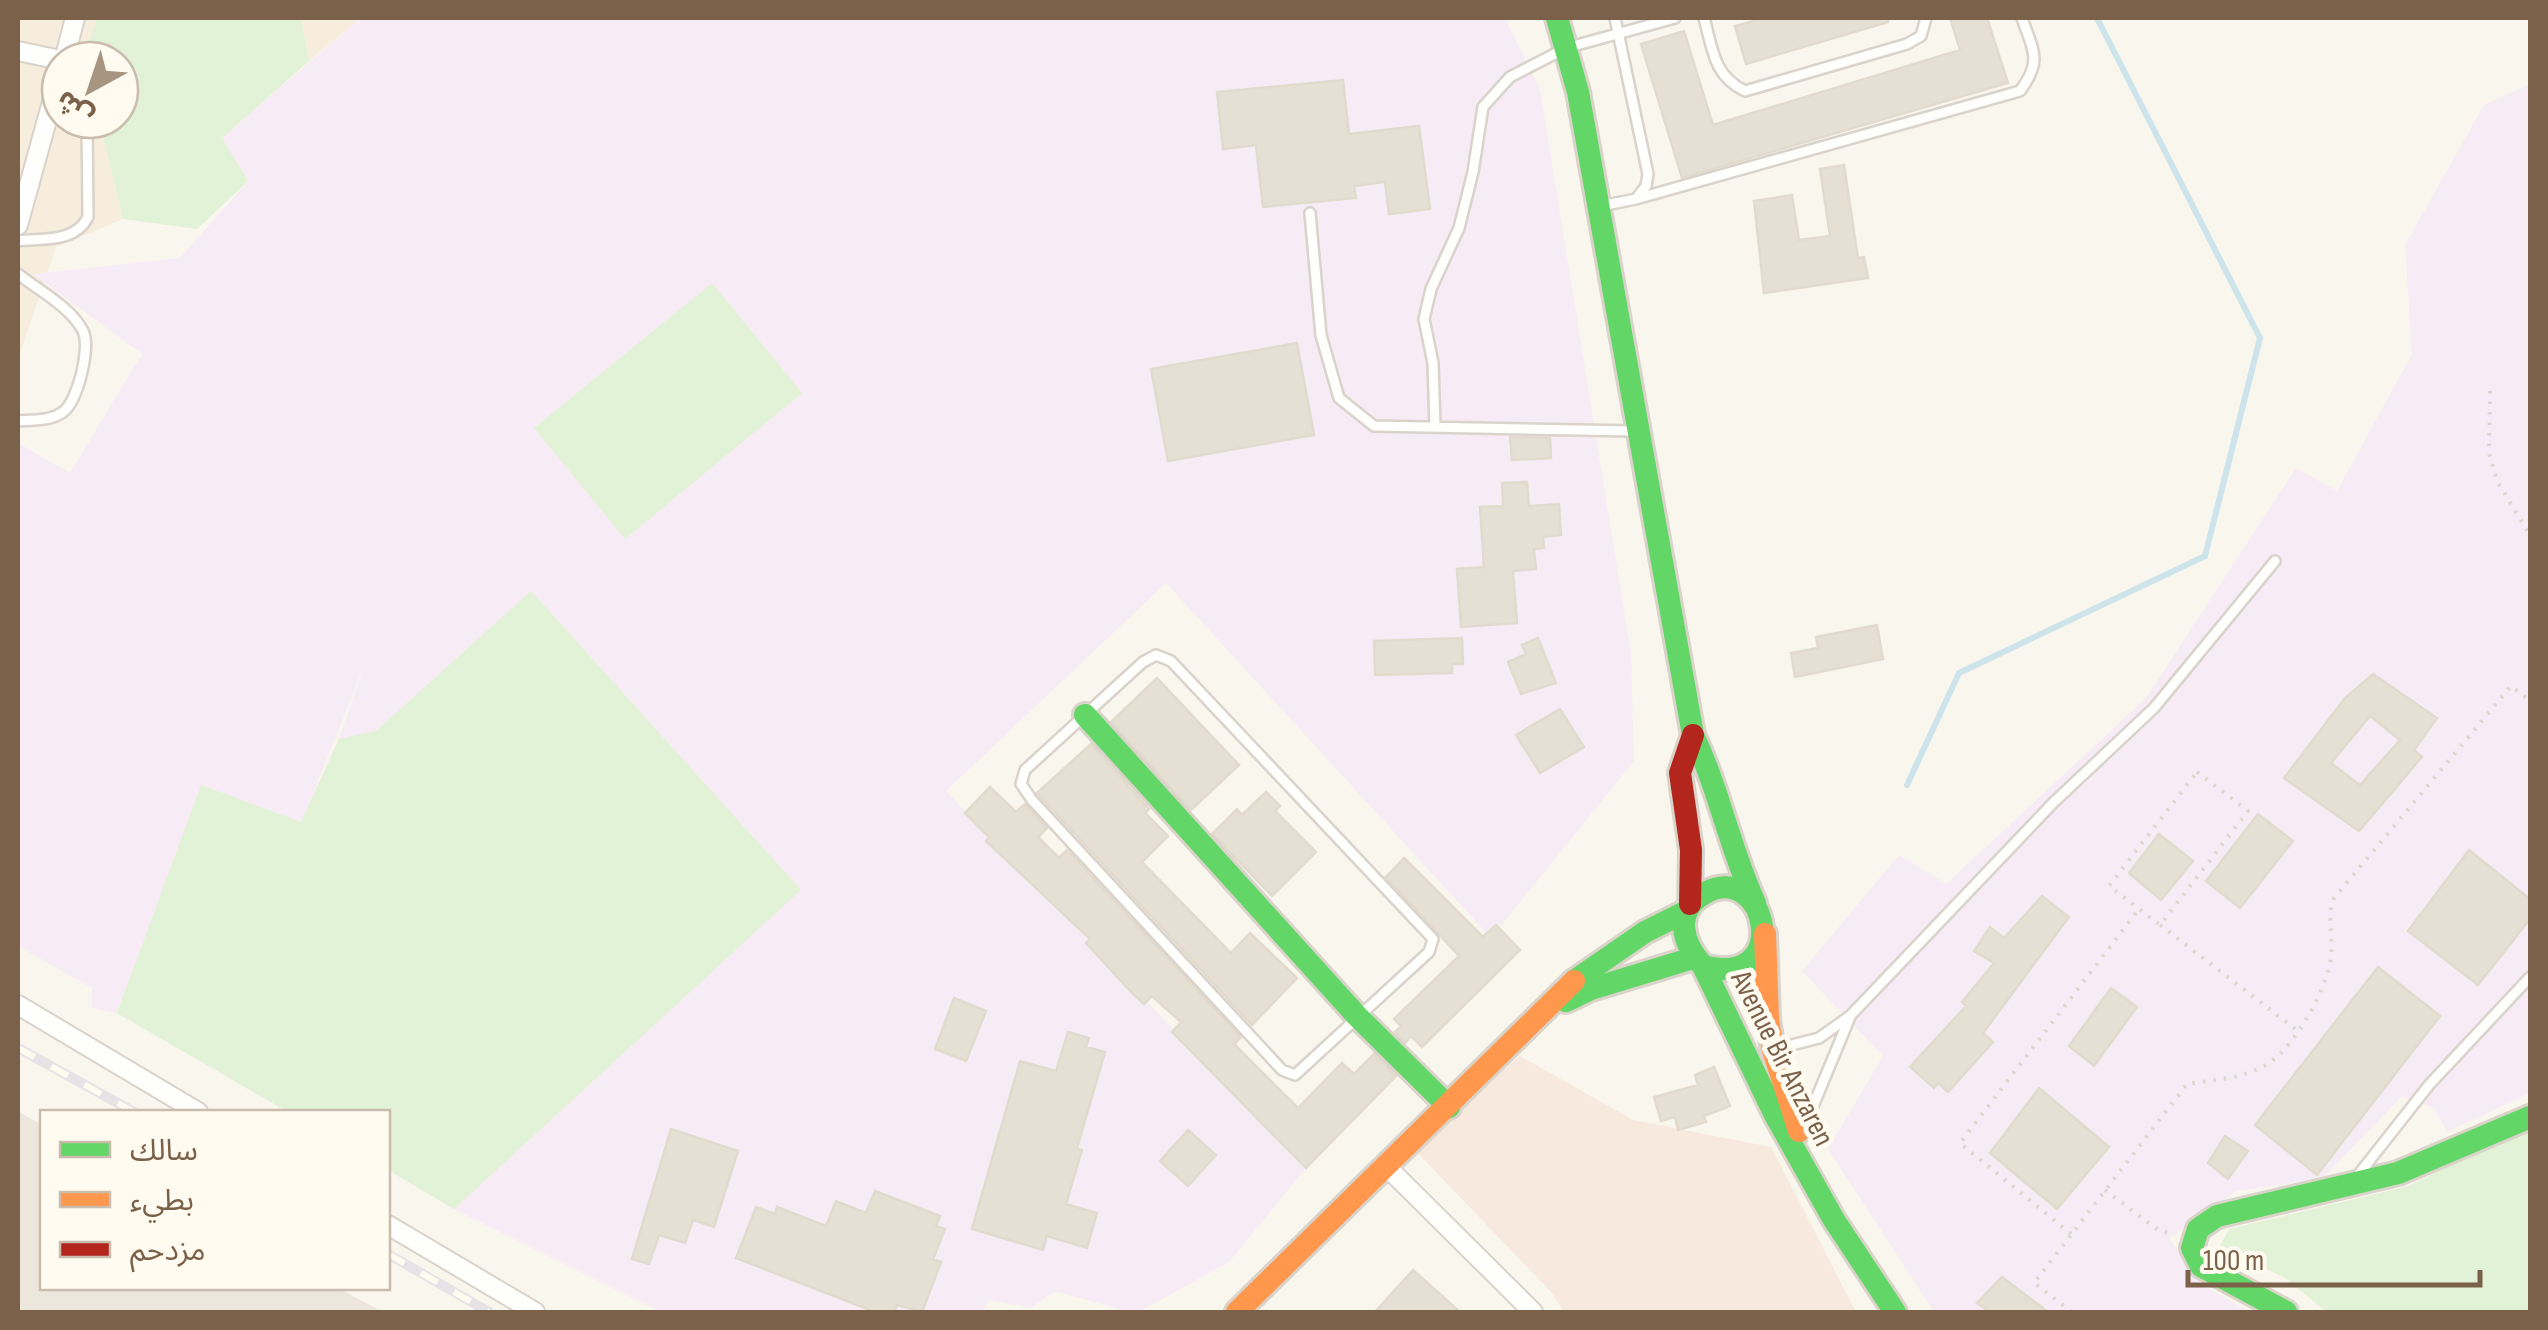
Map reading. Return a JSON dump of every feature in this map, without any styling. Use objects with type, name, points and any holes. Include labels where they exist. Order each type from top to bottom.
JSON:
[{"type":"main road","points":[[1541,1012],[1591,989],[1698,962],[1726,971],[1738,968],[1757,953],[1764,931],[1732,850],[1710,767],[1693,735],[1599,207],[1557,18]]},
{"type":"main road","points":[[1086,715],[1357,1016],[1449,1107]]},
{"type":"main road","points":[[1693,735],[1680,773],[1691,850],[1688,908],[1682,936],[1698,962]]},
{"type":"main road","points":[[1237,1312],[1388,1168],[1565,988],[1710,890],[1734,890],[1755,903]]},
{"type":"main road","name":"Avenue Bir Anzaren","points":[[1764,931],[1773,1050],[1810,1176]]},
{"type":"main road","name":"Avenue Bir Anzaren","points":[[1698,962],[1775,1115],[1862,1266],[1895,1312]]},
{"type":"main road","points":[[2286,1312],[2201,1266],[2194,1257],[2198,1229],[2217,1216],[2398,1173],[2530,1118]]},
{"type":"street","points":[[18,225],[41,140]]},
{"type":"street","points":[[18,1005],[195,1110]]},
{"type":"street","points":[[1388,1168],[1533,1312]]},
{"type":"street","points":[[390,1226],[535,1312]]},
{"type":"lane","points":[[1615,18],[1648,174],[1646,186],[1636,199]]},
{"type":"lane","points":[[1435,426],[1433,363],[1424,319],[1431,289],[1458,228],[1473,172],[1483,108],[1510,77],[1566,48],[1675,18]]},
{"type":"lane","points":[[1704,18],[1719,70],[1728,82],[1745,91],[1908,44],[1921,36],[1926,18]]},
{"type":"lane","points":[[1599,207],[2020,91],[2031,76],[2036,59],[2022,18]]},
{"type":"lane","points":[[18,241],[73,235],[82,228],[88,218],[87,140]]},
{"type":"lane","points":[[1310,213],[1321,335],[1338,398],[1374,426],[1640,432]]},
{"type":"lane","points":[[18,274],[70,313],[83,330],[88,349],[66,411],[47,419],[18,422]]},
{"type":"lane","points":[[1773,1050],[1819,1038],[1850,1016],[2054,802],[2154,708],[2276,561]]},
{"type":"lane","points":[[1156,655],[1163,656],[1430,934],[1433,943],[1429,952],[1302,1072],[1289,1075],[1032,800],[1022,784],[1025,770],[1086,715],[1144,662],[1156,655]]},
{"type":"lane","points":[[2354,1182],[2429,1085],[2530,977]]},
{"type":"lane","points":[[1801,1135],[1850,1016]]},
{"type":"path","points":[[2490,391],[2489,453],[2497,481],[2530,535]]},
{"type":"path","points":[[2072,1312],[2034,1283],[2187,1084],[2233,1077],[2270,1063],[2298,1031],[2317,1000],[2331,957],[2328,914],[2334,898],[2511,686],[2530,701]]},
{"type":"path","points":[[2160,925],[2248,811],[2197,772],[2109,886],[2298,1031]]},
{"type":"path","points":[[2071,1234],[1960,1143],[2139,909]]},
{"type":"path","points":[[2105,1190],[2158,1230],[2194,1241]]},
{"type":"shaded area","points":[[18,18],[97,18],[91,40],[40,40],[40,140],[104,140],[123,219],[56,247],[18,359]]},
{"type":"shaded area","points":[[301,18],[361,18],[309,61]]},
{"type":"shaded area","points":[[361,18],[1505,18],[1540,89],[1631,654],[1634,761],[1491,938],[1166,583],[946,791],[1306,1168],[1229,1262],[1139,1312],[1055,1291],[1031,1308],[989,1300],[983,1312],[661,1312],[454,1209],[390,1171],[390,1110],[285,1110],[117,1013],[92,1008],[92,988],[18,946],[18,443],[70,473],[142,354],[33,274],[180,258],[248,181],[221,138]],"holes":[[[364,666],[339,739],[313,794]]]},
{"type":"shaded area","points":[[2530,84],[2530,1093],[2447,1132],[2434,1108],[2402,1096],[2322,1179],[2236,1191],[2169,1238],[2202,1285],[2250,1312],[1934,1312],[1828,1149],[1883,1056],[1802,971],[1899,855],[1946,884],[2146,698],[2296,468],[2337,491],[2412,354],[2405,245],[2484,105]]},
{"type":"shaded area","points":[[1520,1056],[1633,1120],[1771,1147],[1856,1312],[1564,1312],[1552,1293],[1413,1148]]},
{"type":"shaded area","points":[[18,1111],[40,1124],[40,1290],[342,1290],[383,1312],[18,1312]]},
{"type":"green space","points":[[97,18],[301,18],[309,61],[222,138],[248,181],[197,229],[123,219],[104,140],[140,140],[140,40],[90,40]]},
{"type":"green space","points":[[712,283],[802,393],[625,539],[534,428]]},
{"type":"green space","points":[[531,591],[801,890],[454,1209],[390,1171],[390,1110],[285,1110],[117,1013],[201,785],[301,822],[339,739],[376,731]]},
{"type":"green space","points":[[2530,1124],[2530,1312],[2326,1312],[2287,1279],[2220,1246],[2229,1229],[2409,1186]]},
{"type":"building","points":[[1764,18],[1888,18],[1888,22],[1746,64],[1735,26]]},
{"type":"building","points":[[1950,18],[1987,18],[2008,83],[1682,178],[1641,44],[1684,31],[1713,125],[1960,50]]},
{"type":"building","points":[[1343,80],[1349,134],[1419,126],[1430,209],[1389,214],[1385,182],[1354,186],[1356,198],[1263,207],[1256,145],[1223,149],[1217,92]]},
{"type":"building","points":[[1844,165],[1858,258],[1864,257],[1868,278],[1764,293],[1754,201],[1792,195],[1799,240],[1830,236],[1820,169]]},
{"type":"building","points":[[1297,343],[1314,435],[1168,461],[1151,369]]},
{"type":"building","points":[[1510,437],[1550,438],[1551,458],[1512,460]]},
{"type":"building","points":[[1527,482],[1529,506],[1559,504],[1561,535],[1543,537],[1544,548],[1534,549],[1536,569],[1513,571],[1517,623],[1461,627],[1457,569],[1484,567],[1480,507],[1503,506],[1502,483]]},
{"type":"building","points":[[1877,625],[1883,659],[1795,677],[1791,653],[1818,648],[1816,637]]},
{"type":"building","points":[[1462,638],[1463,664],[1452,664],[1452,673],[1375,675],[1374,641]]},
{"type":"building","points":[[1538,638],[1556,683],[1521,694],[1508,662],[1526,654],[1522,645]]},
{"type":"building","points":[[2373,674],[2437,718],[2414,750],[2422,757],[2359,831],[2284,778],[2345,698]],"holes":[[[2370,716],[2400,740],[2360,785],[2331,763]]]},
{"type":"building","points":[[1157,678],[1239,765],[1191,810],[1111,722]]},
{"type":"building","points":[[1560,709],[1584,747],[1540,773],[1516,735]]},
{"type":"building","points":[[1091,744],[1168,836],[1142,862],[1231,953],[1250,933],[1297,978],[1252,1025],[1037,793]]},
{"type":"building","points":[[990,787],[1016,812],[1025,804],[1047,828],[1038,837],[1059,858],[1067,850],[1241,1037],[1234,1044],[1298,1108],[1342,1063],[1354,1074],[1374,1054],[1396,1076],[1306,1168],[1172,1032],[1181,1022],[1152,996],[1144,1004],[1134,995],[1086,943],[1090,939],[986,841],[989,837],[965,813]]},
{"type":"building","points":[[1266,792],[1280,806],[1275,811],[1316,852],[1272,896],[1212,834],[1237,809],[1242,815]]},
{"type":"building","points":[[2258,814],[2293,841],[2240,908],[2206,881]]},
{"type":"building","points":[[2159,834],[2193,861],[2161,900],[2129,873]]},
{"type":"building","points":[[2469,850],[2530,899],[2530,919],[2478,985],[2408,931]]},
{"type":"building","points":[[1404,858],[1483,937],[1496,925],[1520,950],[1422,1047],[1411,1036],[1405,1043],[1395,1032],[1401,1026],[1394,1019],[1459,956],[1386,877]]},
{"type":"building","points":[[2042,896],[2069,917],[1983,1033],[1993,1042],[1948,1092],[1938,1083],[1934,1088],[1910,1067],[1966,1006],[1962,1002],[1994,963],[1974,951],[1990,927],[2004,938]]},
{"type":"building","points":[[2378,967],[2440,1016],[2317,1175],[2255,1125]]},
{"type":"building","points":[[2111,988],[2137,1007],[2094,1066],[2069,1046]]},
{"type":"building","points":[[954,998],[986,1011],[966,1061],[935,1049]]},
{"type":"building","points":[[1068,1032],[1089,1038],[1086,1047],[1105,1052],[1077,1148],[1082,1150],[1066,1204],[1097,1213],[1087,1248],[1047,1236],[1043,1250],[972,1229],[1020,1061],[1056,1071]]},
{"type":"building","points":[[1714,1067],[1730,1106],[1704,1116],[1706,1122],[1678,1130],[1675,1117],[1661,1121],[1654,1097],[1698,1085],[1695,1075]]},
{"type":"building","points":[[2039,1088],[2109,1147],[2057,1209],[1990,1153]]},
{"type":"building","points":[[671,1129],[738,1151],[714,1227],[693,1220],[685,1243],[659,1235],[649,1264],[632,1259]]},
{"type":"building","points":[[1188,1130],[1216,1155],[1188,1186],[1160,1161]]},
{"type":"building","points":[[2225,1136],[2248,1151],[2228,1179],[2208,1163]]},
{"type":"building","points":[[875,1191],[940,1216],[936,1226],[945,1229],[933,1259],[941,1262],[922,1312],[897,1305],[894,1312],[875,1312],[736,1258],[756,1207],[775,1214],[777,1207],[826,1226],[836,1201],[866,1213]]},
{"type":"building","points":[[1413,1270],[1460,1312],[1375,1312]]},
{"type":"building","points":[[2002,1277],[2048,1312],[1990,1312],[1977,1303]]},
{"type":"waterway","points":[[1907,785],[1959,673],[2205,556],[2260,338],[2097,18]]},
{"type":"railway","points":[[18,1048],[130,1110]]},
{"type":"railway","points":[[390,1255],[489,1312]]},
{"type":"traffic: fast","points":[[1557,18],[1578,92],[1693,735],[1755,903]]},
{"type":"traffic: fast","points":[[1085,715],[1357,1016],[1449,1107]]},
{"type":"traffic: fast","points":[[1703,966],[1732,968],[1751,960],[1760,944],[1762,926],[1756,907],[1744,893],[1726,887],[1695,900],[1685,918],[1686,938],[1775,1115],[1834,1220],[1895,1312]]},
{"type":"traffic: fast","points":[[1574,981],[1645,932],[1685,912]]},
{"type":"traffic: fast","points":[[1566,1001],[1591,989],[1693,958]]},
{"type":"traffic: fast","points":[[2286,1312],[2201,1266],[2192,1248],[2198,1229],[2217,1216],[2398,1173],[2530,1117]]},
{"type":"traffic: slow","points":[[1765,934],[1773,1050],[1799,1131]]},
{"type":"traffic: slow","points":[[1237,1312],[1574,981]]},
{"type":"traffic: jam","points":[[1690,904],[1691,850],[1680,773],[1693,735]]}]
